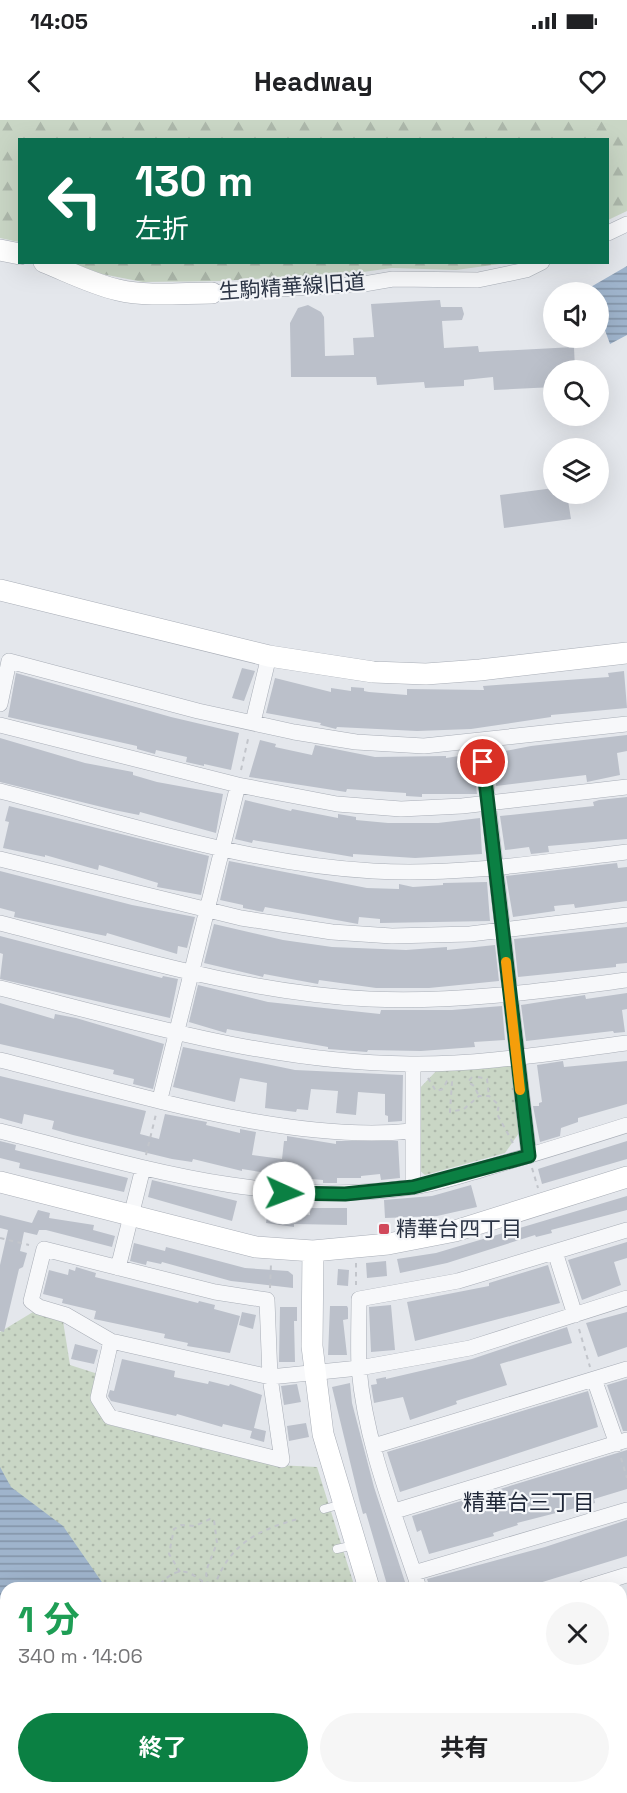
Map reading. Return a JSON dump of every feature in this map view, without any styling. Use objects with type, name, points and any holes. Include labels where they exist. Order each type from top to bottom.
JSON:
[{"type":"street","points":[[609,233],[627,224]]},
{"type":"street","points":[[0,250],[18,254]]},
{"type":"street","name":"生駒精華線旧道","points":[[49,264],[98,285],[143,294],[212,293],[393,279],[478,280],[526,270],[538,264]]},
{"type":"street","points":[[0,590],[269,656],[344,669],[426,674],[627,653]]},
{"type":"street","points":[[253,722],[269,656]]},
{"type":"street","points":[[0,704],[9,661],[198,711],[294,732],[356,742],[424,746],[627,724]]},
{"type":"street","points":[[0,726],[238,785],[303,799],[371,807],[432,808],[627,787]]},
{"type":"street","points":[[481,741],[529,1156]]},
{"type":"street","points":[[160,1099],[238,785]]},
{"type":"street","points":[[0,791],[223,848],[304,864],[374,872],[435,872],[496,868],[627,852]]},
{"type":"street","points":[[0,859],[292,927],[362,934],[434,935],[627,915]]},
{"type":"street","points":[[0,923],[192,972],[273,989],[350,998],[428,1000],[510,995],[627,980]]},
{"type":"street","points":[[0,988],[177,1032],[283,1054],[413,1064],[516,1057],[627,1043]]},
{"type":"street","points":[[0,1060],[225,1115],[296,1126],[368,1132],[412,1131]]},
{"type":"street","points":[[413,1064],[413,1187]]},
{"type":"street","points":[[0,1131],[143,1168],[239,1188],[296,1194],[356,1193],[413,1187],[529,1156],[627,1125]]},
{"type":"street","points":[[118,1268],[143,1168]]},
{"type":"street","points":[[0,1182],[256,1247],[313,1251],[388,1244],[455,1231],[627,1177]]},
{"type":"street","points":[[417,1582],[374,1446],[359,1368],[359,1299],[458,1281],[627,1230]]},
{"type":"street","points":[[111,1341],[98,1398],[110,1417],[282,1460],[270,1377],[267,1299],[215,1292],[44,1249],[31,1301],[39,1307],[66,1315],[111,1341],[270,1377],[359,1368],[470,1348],[627,1298]]},
{"type":"street","points":[[313,1251],[314,1374],[334,1506],[346,1546],[366,1582]]},
{"type":"street","points":[[555,1252],[574,1315]]},
{"type":"street","points":[[374,1446],[627,1369]]},
{"type":"street","points":[[395,1511],[622,1442],[594,1379]]},
{"type":"street","points":[[414,1573],[627,1510]]},
{"type":"street","points":[[604,1582],[627,1575]]},
{"type":"path","points":[[238,785],[253,722]]},
{"type":"path","points":[[468,1060],[472,1077]]},
{"type":"path","points":[[413,1064],[431,1081],[436,1092],[443,1089],[447,1081],[452,1082],[450,1112],[464,1109],[479,1096],[489,1096]]},
{"type":"path","points":[[472,1077],[468,1082],[474,1086],[479,1096]]},
{"type":"path","points":[[472,1077],[487,1079],[489,1096],[499,1105],[497,1114],[510,1140],[529,1156],[539,1191]]},
{"type":"path","points":[[143,1168],[160,1099]]},
{"type":"path","points":[[0,1238],[44,1249]]},
{"type":"path","points":[[267,1299],[270,1292],[271,1259]]},
{"type":"path","points":[[356,1260],[359,1299]]},
{"type":"path","points":[[574,1315],[594,1379]]},
{"type":"path","points":[[622,1442],[627,1478]]},
{"type":"path","points":[[180,1572],[169,1554],[174,1529],[181,1525],[195,1526],[210,1518],[214,1520],[217,1543],[206,1572],[209,1582]]},
{"type":"path","points":[[214,1582],[229,1557],[249,1539],[272,1526],[298,1519]]},
{"type":"path","points":[[162,1582],[169,1575],[180,1572],[193,1574],[203,1582]]},
{"type":"green space","points":[[0,120],[627,120],[627,211],[609,220],[609,138],[18,138],[18,242],[0,238]]},
{"type":"green space","points":[[76,264],[500,264],[456,270],[392,268],[222,281],[143,282],[102,274]]},
{"type":"green space","points":[[506,1064],[511,1067],[519,1133],[505,1153],[425,1175],[418,1169],[418,1090],[439,1068]]},
{"type":"green space","points":[[33,1312],[63,1321],[70,1365],[98,1374],[94,1401],[106,1424],[276,1465],[317,1467],[353,1582],[0,1582],[0,1332]]},
{"type":"water","points":[[627,266],[627,335],[610,344],[609,282],[599,282]]},
{"type":"water","points":[[0,1467],[11,1487],[63,1526],[102,1582],[0,1582]]},
{"type":"building","points":[[440,300],[441,307],[462,307],[464,314],[462,320],[442,321],[444,348],[478,346],[479,352],[574,348],[575,360],[543,360],[543,388],[494,390],[493,377],[464,380],[464,386],[425,388],[424,382],[377,385],[376,377],[291,377],[290,323],[298,308],[308,305],[321,312],[324,317],[325,356],[354,355],[353,338],[374,337],[371,304]]},
{"type":"building","points":[[543,489],[543,504],[569,504],[571,519],[504,528],[500,495]]},
{"type":"building","points":[[242,668],[255,671],[244,701],[232,698]]},
{"type":"building","points":[[624,671],[627,708],[551,715],[551,717],[471,729],[417,731],[337,727],[336,729],[320,725],[321,723],[266,713],[275,678],[331,692],[331,688],[351,691],[351,687],[364,688],[364,691],[369,692],[407,695],[407,689],[484,690],[483,686],[609,677],[608,673]]},
{"type":"building","points":[[16,673],[171,717],[239,733],[231,770],[186,762],[187,757],[156,750],[155,754],[137,749],[137,746],[8,717]]},
{"type":"building","points":[[627,735],[627,751],[617,753],[620,775],[587,782],[586,775],[496,786],[494,771],[498,771],[495,753],[531,746]]},
{"type":"building","points":[[0,738],[85,763],[133,772],[133,775],[157,782],[223,794],[216,833],[140,812],[139,815],[114,810],[0,782]]},
{"type":"building","points":[[260,740],[276,744],[275,747],[312,755],[315,745],[375,757],[446,756],[446,758],[472,754],[477,794],[422,794],[422,797],[406,796],[406,793],[347,789],[346,792],[249,777]]},
{"type":"building","points":[[627,797],[627,839],[548,846],[549,852],[531,854],[529,847],[505,850],[500,816],[594,806],[593,802],[599,800]]},
{"type":"building","points":[[245,800],[291,811],[292,809],[338,818],[338,814],[356,817],[356,820],[388,823],[438,823],[480,818],[482,854],[415,858],[353,854],[353,857],[253,840],[252,843],[235,839]]},
{"type":"building","points":[[9,806],[209,856],[201,895],[157,887],[158,883],[99,865],[98,870],[45,855],[45,857],[3,848],[9,822],[5,821]]},
{"type":"building","points":[[229,861],[367,888],[399,889],[399,884],[413,887],[443,885],[443,883],[487,882],[490,921],[380,923],[380,919],[359,917],[358,924],[265,907],[263,912],[243,908],[243,905],[220,900]]},
{"type":"building","points":[[617,863],[618,868],[627,867],[627,901],[575,908],[574,904],[554,906],[555,911],[513,917],[506,876]]},
{"type":"building","points":[[0,871],[132,905],[195,917],[187,948],[178,946],[177,954],[107,933],[106,936],[14,917],[15,912],[0,908]]},
{"type":"building","points":[[214,924],[283,940],[332,947],[406,950],[447,947],[447,950],[495,945],[499,981],[429,988],[376,988],[319,980],[318,984],[264,974],[263,977],[204,963]]},
{"type":"building","points":[[627,927],[627,963],[616,964],[616,967],[518,977],[514,939]]},
{"type":"building","points":[[0,936],[162,978],[163,976],[178,979],[170,1018],[0,979],[3,954],[0,953]]},
{"type":"building","points":[[198,985],[268,1002],[380,1014],[381,1010],[452,1010],[502,1006],[505,1040],[474,1042],[475,1047],[421,1051],[368,1050],[367,1052],[328,1049],[328,1047],[227,1029],[226,1033],[189,1022]]},
{"type":"building","points":[[627,993],[627,1009],[622,1010],[625,1032],[614,1033],[613,1031],[526,1041],[521,1005],[585,995],[586,999]]},
{"type":"building","points":[[0,1003],[54,1019],[55,1014],[76,1018],[164,1044],[153,1089],[133,1084],[134,1079],[113,1074],[114,1070],[0,1044]]},
{"type":"building","points":[[183,1047],[295,1070],[403,1075],[402,1121],[388,1122],[388,1116],[385,1115],[385,1094],[358,1092],[356,1115],[336,1113],[338,1091],[311,1089],[308,1110],[297,1109],[296,1112],[265,1108],[267,1083],[240,1078],[235,1102],[173,1087]]},
{"type":"building","points":[[563,1061],[564,1067],[627,1061],[627,1104],[578,1118],[578,1122],[561,1128],[560,1136],[540,1142],[533,1106],[539,1106],[542,1102],[537,1065]]},
{"type":"building","points":[[0,1076],[146,1111],[140,1134],[159,1139],[165,1114],[207,1122],[206,1125],[240,1133],[240,1129],[256,1132],[252,1155],[282,1159],[284,1141],[287,1141],[287,1136],[336,1144],[336,1141],[398,1141],[400,1178],[381,1180],[380,1174],[361,1176],[361,1178],[337,1178],[337,1183],[323,1183],[323,1180],[267,1175],[267,1173],[242,1169],[242,1171],[193,1159],[192,1162],[172,1159],[73,1135],[52,1129],[54,1121],[24,1114],[22,1124],[0,1118]]},
{"type":"building","points":[[0,1141],[16,1145],[15,1150],[128,1178],[124,1192],[19,1168],[20,1163],[0,1158]]},
{"type":"building","points":[[627,1141],[627,1159],[542,1184],[538,1169]]},
{"type":"building","points":[[152,1180],[237,1201],[232,1221],[148,1197]]},
{"type":"building","points":[[471,1185],[477,1207],[437,1216],[385,1218],[384,1200],[432,1196]]},
{"type":"building","points":[[627,1196],[627,1210],[551,1230],[552,1233],[536,1237],[535,1235],[447,1263],[400,1273],[397,1259],[436,1253]]},
{"type":"building","points":[[310,1208],[347,1208],[347,1225],[294,1224],[294,1227],[266,1223],[268,1209],[310,1215]]},
{"type":"building","points":[[38,1210],[50,1213],[49,1218],[94,1225],[93,1230],[115,1236],[112,1247],[46,1230],[39,1230],[37,1235],[24,1232],[20,1251],[27,1253],[23,1267],[19,1269],[4,1332],[0,1331],[0,1265],[8,1230],[0,1228],[0,1215],[32,1223]]},
{"type":"building","points":[[627,1242],[627,1258],[614,1262],[621,1285],[582,1300],[568,1260]]},
{"type":"building","points":[[134,1243],[165,1251],[166,1247],[245,1268],[288,1271],[293,1275],[293,1288],[231,1281],[162,1262],[161,1264],[147,1261],[146,1265],[130,1261]]},
{"type":"building","points":[[386,1261],[387,1276],[367,1278],[366,1263]]},
{"type":"building","points":[[548,1265],[560,1303],[415,1341],[407,1302],[489,1286],[489,1283]]},
{"type":"building","points":[[76,1267],[96,1273],[95,1277],[198,1303],[199,1301],[215,1305],[214,1309],[240,1316],[230,1353],[187,1346],[188,1343],[164,1338],[165,1334],[94,1319],[96,1311],[62,1303],[63,1299],[43,1294],[49,1270],[68,1275],[69,1269],[75,1271]]},
{"type":"building","points":[[338,1269],[349,1270],[348,1286],[337,1285]]},
{"type":"building","points":[[391,1305],[395,1350],[371,1352],[369,1307]]},
{"type":"building","points":[[330,1306],[347,1306],[348,1308],[348,1319],[343,1320],[347,1355],[328,1355]]},
{"type":"building","points":[[280,1307],[297,1307],[297,1321],[294,1321],[295,1362],[279,1362]]},
{"type":"building","points":[[242,1312],[256,1315],[253,1329],[239,1325]]},
{"type":"building","points":[[627,1312],[627,1347],[598,1357],[586,1323]]},
{"type":"building","points":[[567,1327],[572,1343],[500,1364],[507,1385],[456,1401],[457,1404],[410,1420],[403,1397],[374,1403],[371,1385],[377,1384],[376,1379],[386,1377],[386,1379],[472,1359]]},
{"type":"building","points":[[75,1344],[98,1350],[94,1364],[71,1359]]},
{"type":"building","points":[[122,1359],[175,1371],[174,1377],[208,1384],[209,1381],[229,1386],[230,1384],[262,1395],[254,1428],[266,1431],[264,1442],[250,1438],[252,1431],[223,1424],[222,1427],[177,1414],[176,1416],[111,1401],[108,1396],[110,1390],[114,1391]]},
{"type":"building","points":[[627,1379],[627,1431],[623,1431],[607,1385]]},
{"type":"building","points":[[350,1383],[352,1403],[374,1487],[405,1582],[386,1582],[366,1513],[363,1514],[332,1387]]},
{"type":"building","points":[[297,1384],[301,1402],[284,1405],[281,1386]]},
{"type":"building","points":[[588,1391],[598,1427],[400,1492],[387,1452]]},
{"type":"building","points":[[306,1423],[309,1437],[289,1441],[287,1426]]},
{"type":"building","points":[[627,1450],[627,1489],[594,1499],[595,1503],[517,1523],[518,1525],[493,1533],[494,1536],[429,1554],[421,1530],[417,1532],[412,1516]]},
{"type":"building","points":[[627,1520],[627,1556],[542,1582],[428,1582],[427,1579],[545,1547]]},
{"type":"slow traffic","points":[[506,962],[520,1090]]},
{"type":"place","name":"精華台四丁目","points":[[384,1229]]},
{"type":"district","name":"精華台三丁目","points":[[529,1502]]},
{"type":"route","points":[[284,1193],[345,1194],[413,1187],[529,1156],[483,762]]}]
